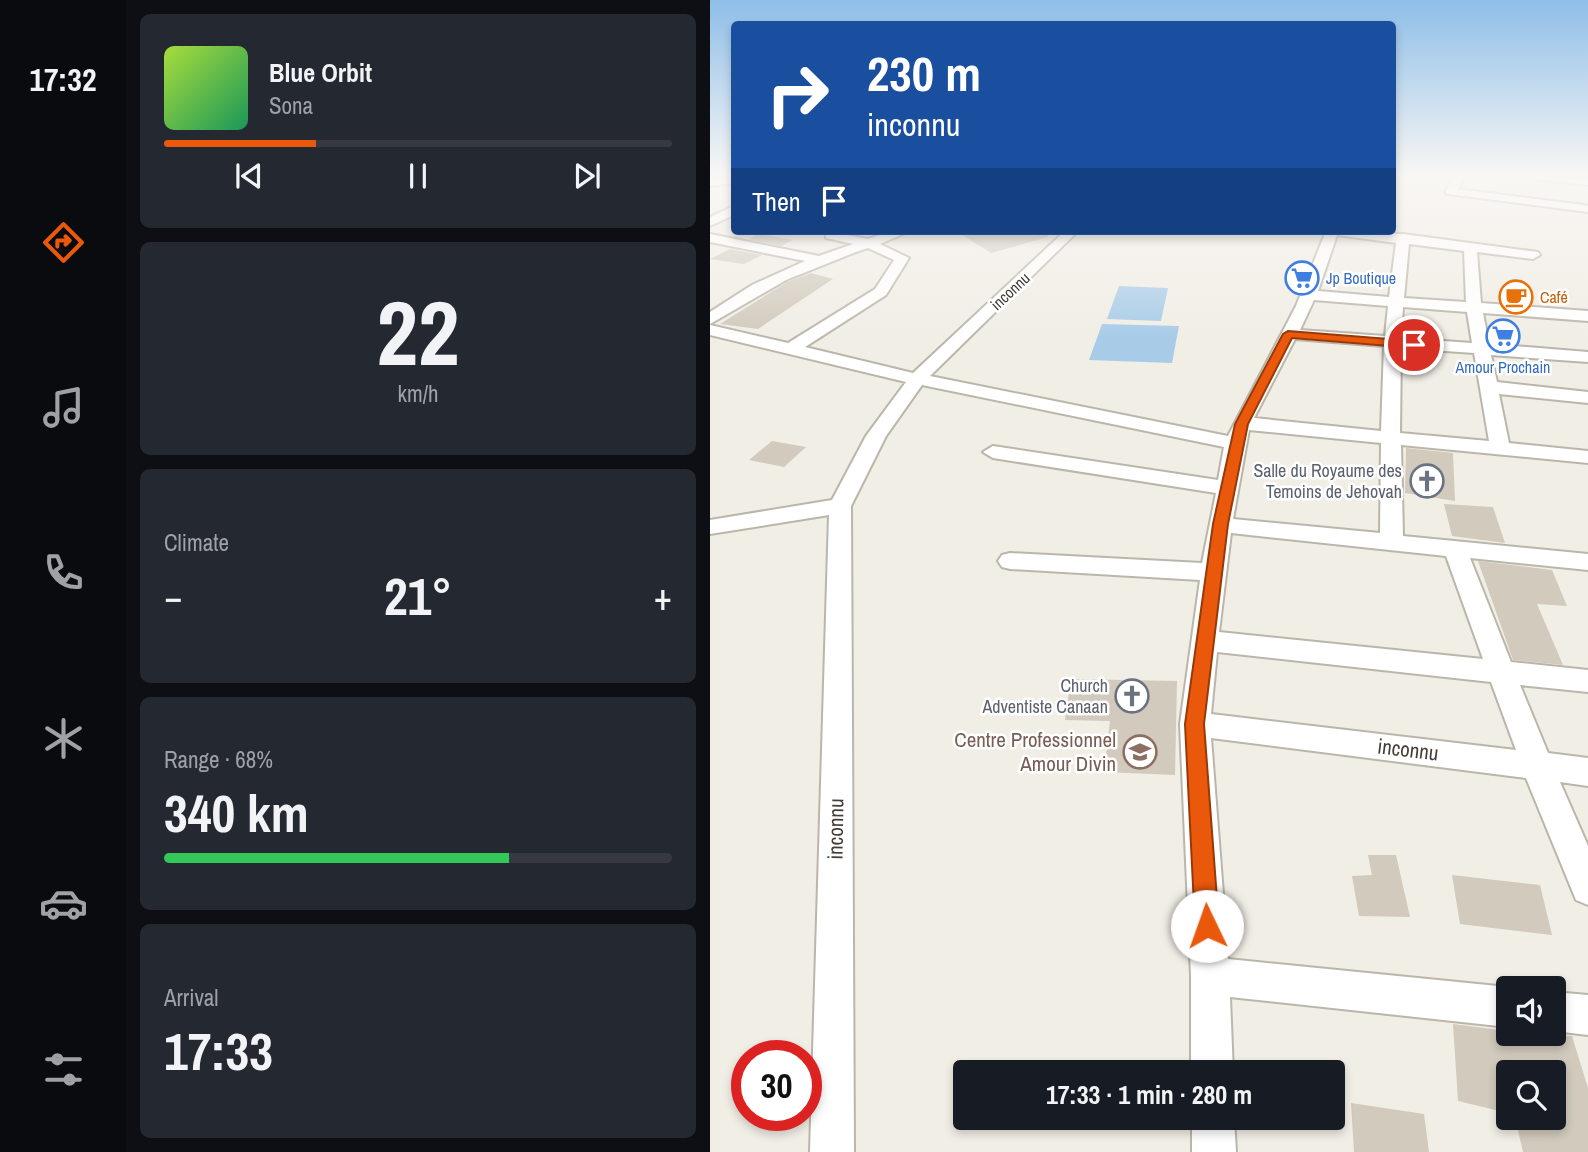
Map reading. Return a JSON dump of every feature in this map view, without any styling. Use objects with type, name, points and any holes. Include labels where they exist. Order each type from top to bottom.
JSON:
[{"type":"street","points":[[792,348],[881,292],[902,258],[868,243],[831,235]]},
{"type":"street","points":[[710,319],[775,276],[816,259],[892,235]]},
{"type":"street","name":"inconnu","points":[[832,1152],[840,506],[876,436],[917,379],[1068,235]]},
{"type":"street","points":[[1212,1060],[1210,976],[1195,724],[1213,572],[1238,433],[1324,258],[1328,235]]},
{"type":"street","points":[[1366,235],[1470,245],[1533,255]]},
{"type":"street","points":[[710,238],[816,259]]},
{"type":"street","points":[[1392,542],[1391,342],[1393,303],[1403,238]]},
{"type":"street","points":[[1470,245],[1474,308],[1500,449]]},
{"type":"street","points":[[1307,295],[1587,316]]},
{"type":"street","points":[[1288,334],[1587,357]]},
{"type":"street","points":[[715,337],[792,348],[917,379],[1238,433],[1390,440],[1587,457]]},
{"type":"street","points":[[1489,387],[1587,398]]},
{"type":"street","points":[[993,452],[1227,488]]},
{"type":"street","points":[[710,527],[840,506]]},
{"type":"street","points":[[1220,524],[1587,562]]},
{"type":"street","points":[[1456,549],[1537,766],[1587,888]]},
{"type":"street","points":[[1010,561],[1213,572]]},
{"type":"street","points":[[1205,641],[1587,681]]},
{"type":"street","name":"inconnu","points":[[1195,724],[1587,772]]},
{"type":"street","points":[[1210,976],[1496,1006]]},
{"type":"street","points":[[1566,1013],[1587,1015]]},
{"type":"street","points":[[1213,1130],[1214,1152]]},
{"type":"water","points":[[1119,286],[1168,288],[1161,321],[1107,319]]},
{"type":"water","points":[[1102,324],[1179,326],[1172,363],[1089,360]]},
{"type":"building","points":[[765,235],[793,240],[781,246],[748,239]]},
{"type":"building","points":[[962,235],[1048,235],[1048,237],[991,253]]},
{"type":"building","points":[[730,249],[762,255],[744,264],[710,259]]},
{"type":"building","points":[[811,273],[833,279],[758,329],[720,324],[787,282]]},
{"type":"building","points":[[772,441],[806,447],[784,467],[749,460]]},
{"type":"building","points":[[1406,448],[1453,453],[1455,501],[1405,493]]},
{"type":"building","points":[[1444,504],[1493,507],[1505,543],[1452,536]]},
{"type":"building","points":[[1478,561],[1552,570],[1567,606],[1537,604],[1563,665],[1513,660]]},
{"type":"building","points":[[1071,679],[1177,681],[1175,775],[1104,772],[1110,721],[1065,720]]},
{"type":"building","points":[[1368,855],[1396,855],[1410,917],[1359,916],[1352,876],[1372,875]]},
{"type":"building","points":[[1452,875],[1540,885],[1552,935],[1460,924]]},
{"type":"building","points":[[1453,1024],[1496,1029],[1496,1046],[1566,1046],[1566,1036],[1572,1036],[1588,1088],[1588,1152],[1523,1152],[1518,1130],[1566,1130],[1566,1060],[1496,1060],[1496,1110],[1458,1101]]},
{"type":"building","points":[[1351,1103],[1424,1114],[1429,1152],[1354,1152]]},
{"type":"place","name":"Jp Boutique","points":[[1302,278]]},
{"type":"place","name":"Café","points":[[1516,297]]},
{"type":"place","name":"Amour Prochain","points":[[1503,336]]},
{"type":"place","name":"Salle du Royaume des Temoins de Jehovah","points":[[1427,481]]},
{"type":"place","name":"Church Adventiste Canaan","points":[[1132,696]]},
{"type":"place","name":"Centre Professionnel Amour Divin","points":[[1140,752]]},
{"type":"route","points":[[1207,926],[1195,724],[1213,572],[1235,443],[1288,334],[1414,345]]}]
